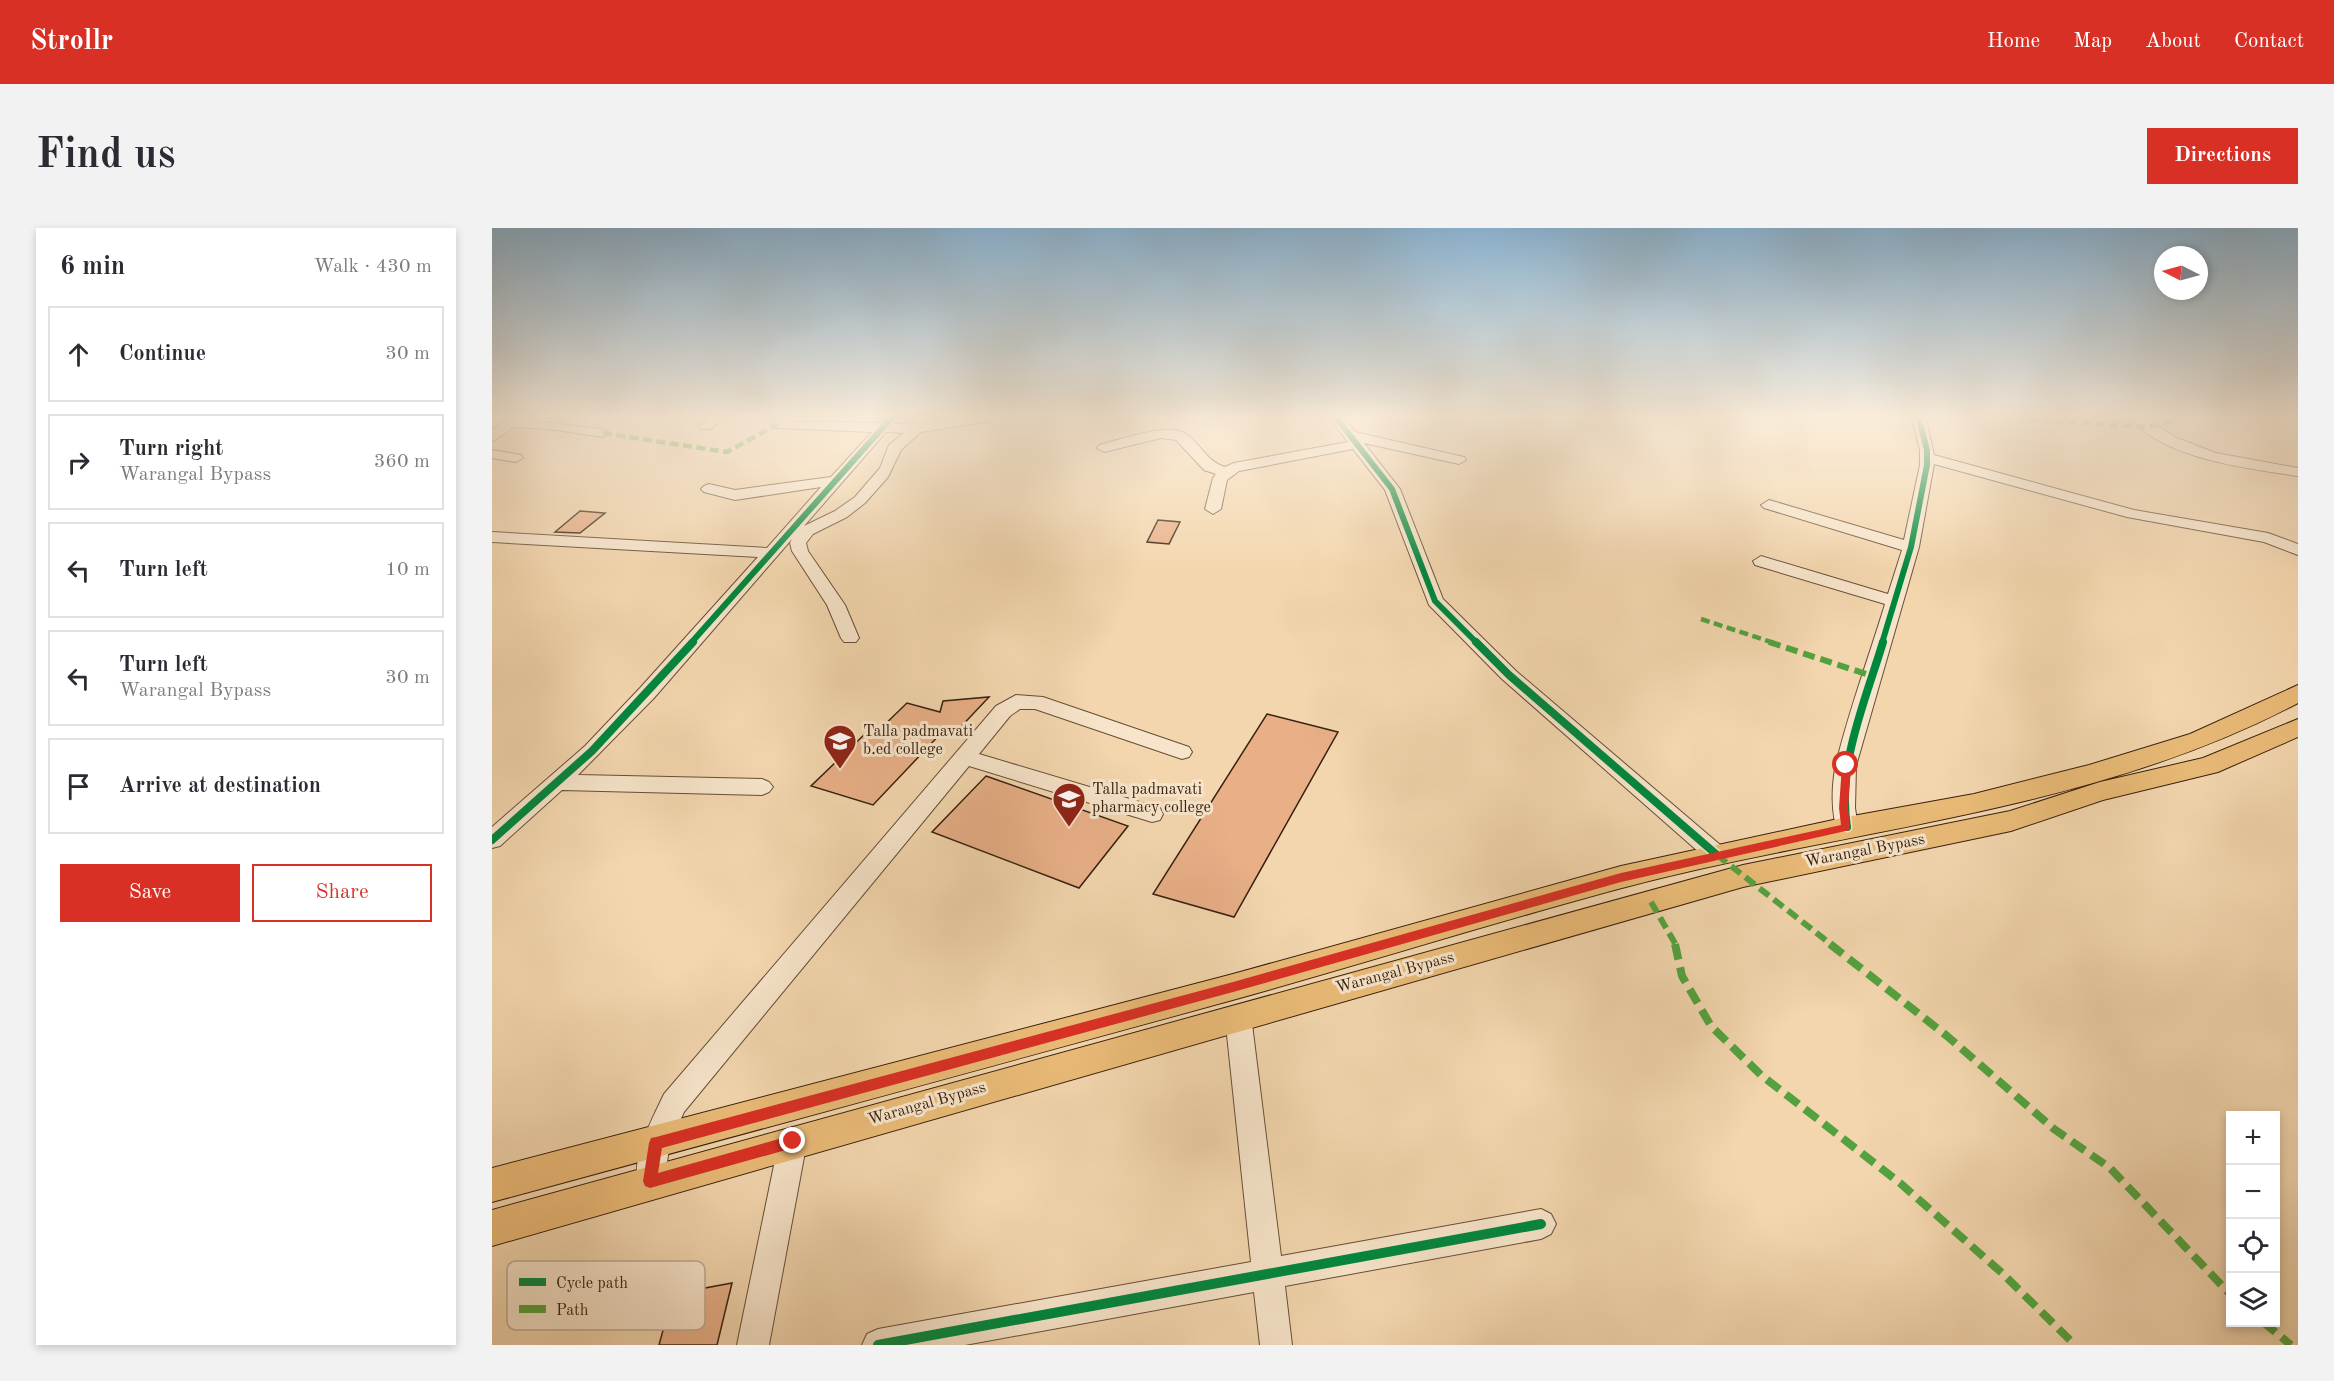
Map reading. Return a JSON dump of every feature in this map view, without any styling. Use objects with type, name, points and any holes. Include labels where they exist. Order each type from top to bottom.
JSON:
[{"type":"main road","name":"Warangal Bypass","points":[[492,1185],[1233,987],[1621,877],[1847,827],[1974,804],[2090,774],[2199,740],[2252,717],[2298,693]]},
{"type":"main road","name":"Warangal Bypass","points":[[492,1228],[650,1181],[1743,876],[2011,821],[2100,791],[2209,766],[2298,727]]},
{"type":"street","points":[[492,840],[592,751],[647,693],[846,467]]},
{"type":"street","points":[[850,638],[836,605],[800,551],[798,543],[807,531],[841,514],[860,500],[881,477],[885,467]]},
{"type":"street","points":[[1209,467],[1225,472]]},
{"type":"street","points":[[1213,509],[1220,478],[1225,472],[1237,467]]},
{"type":"street","points":[[1375,467],[1392,489],[1435,601],[1509,675],[1717,855]]},
{"type":"street","points":[[1847,827],[1844,808],[1846,765],[1911,548],[1926,467]]},
{"type":"street","points":[[1961,467],[2133,514],[2268,537],[2298,550]]},
{"type":"street","points":[[2270,467],[2298,472]]},
{"type":"street","points":[[710,489],[735,495],[834,481]]},
{"type":"street","points":[[1769,505],[1911,548]]},
{"type":"street","points":[[492,537],[770,553]]},
{"type":"street","points":[[1761,561],[1894,601]]},
{"type":"street","points":[[650,1181],[656,1143],[674,1103],[1003,711],[1023,701],[1036,702],[1182,752]]},
{"type":"street","points":[[965,757],[1152,814]]},
{"type":"street","points":[[558,782],[762,787]]},
{"type":"street","points":[[1238,1016],[1276,1345]]},
{"type":"street","points":[[753,1345],[793,1141]]},
{"type":"street","points":[[878,1345],[1541,1224]]},
{"type":"building","points":[[580,511],[605,513],[580,533],[555,532]]},
{"type":"building","points":[[1158,520],[1180,522],[1169,544],[1147,542]]},
{"type":"building","points":[[989,697],[956,732],[945,729],[873,805],[811,786],[868,731],[876,733],[907,703],[940,712],[943,701]]},
{"type":"building","points":[[1267,714],[1338,732],[1234,917],[1153,894]]},
{"type":"building","points":[[986,776],[1128,826],[1079,888],[932,832]]},
{"type":"building","points":[[732,1283],[717,1345],[659,1345],[663,1330],[705,1330],[705,1288]]},
{"type":"marked path","points":[[1701,619],[1872,676]]},
{"type":"marked path","points":[[1717,855],[1947,1036],[2054,1129],[2110,1168],[2226,1290]]},
{"type":"marked path","points":[[1651,902],[1676,945],[1682,976],[1711,1026],[1761,1075],[1900,1183],[2002,1273],[2075,1345]]},
{"type":"marked path","points":[[2269,1327],[2291,1345]]},
{"type":"cycle path","points":[[492,840],[592,751],[647,693],[848,467]]},
{"type":"cycle path","points":[[1375,467],[1392,489],[1435,601],[1509,675],[1717,855]]},
{"type":"cycle path","points":[[1847,827],[1844,808],[1846,766],[1911,547],[1927,467]]},
{"type":"cycle path","points":[[878,1345],[1541,1224]]},
{"type":"place","name":"Talla padmavati b.ed college","points":[[840,770]]},
{"type":"place","name":"Talla padmavati pharmacy college","points":[[1069,828]]},
{"type":"route","points":[[793,1141],[650,1181],[656,1143],[1233,987],[1621,877],[1847,827],[1844,808],[1846,765]]}]
